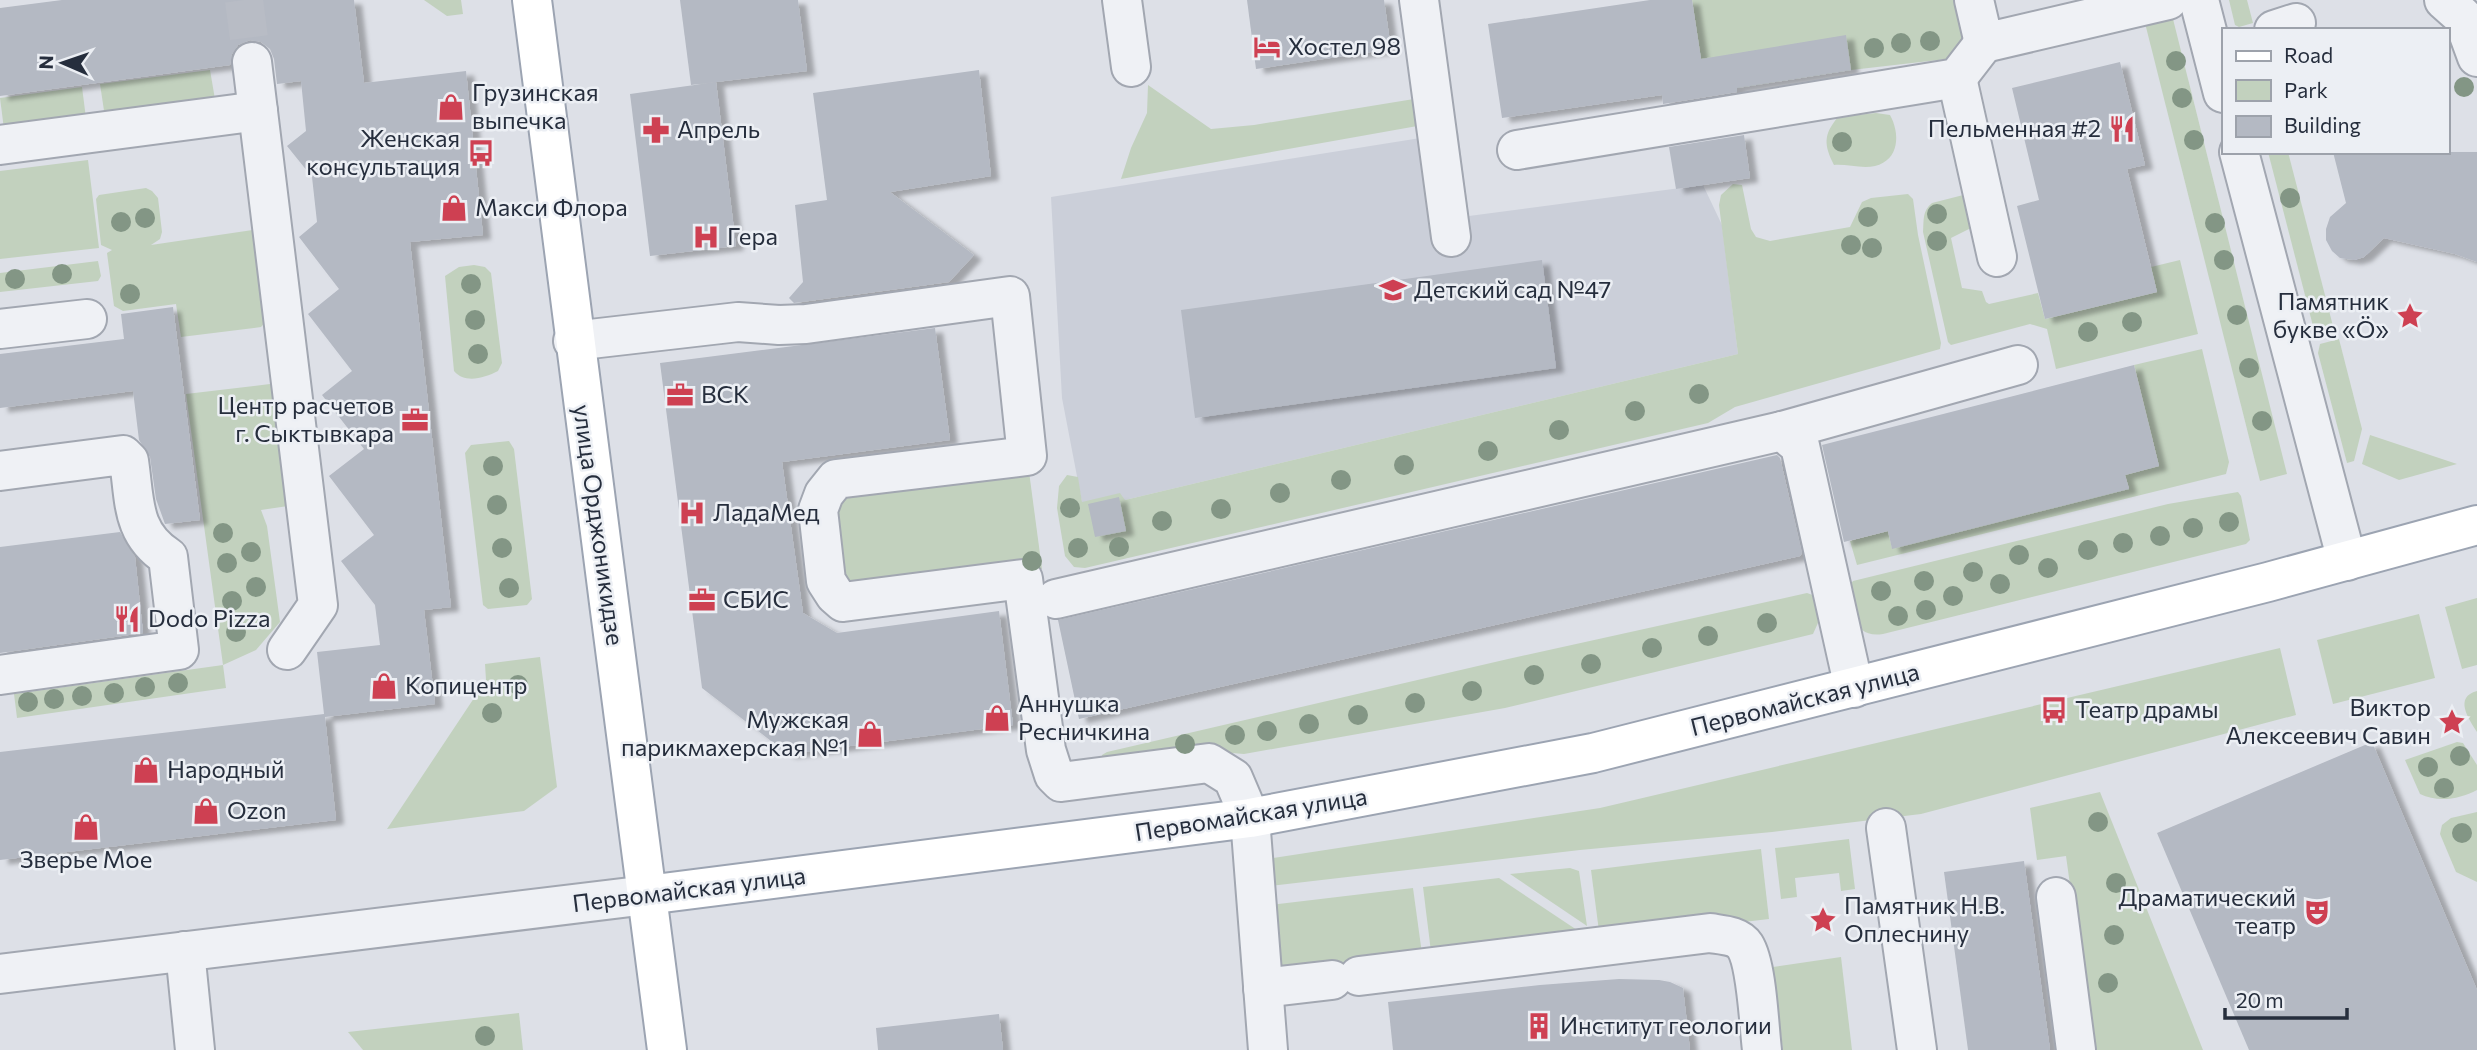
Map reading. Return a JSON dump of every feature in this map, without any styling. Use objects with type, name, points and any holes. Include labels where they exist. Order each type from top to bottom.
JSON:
[{"type":"main road","name":"улица Орджоникидзе","points":[[532,0],[573,341],[667,1050]]},
{"type":"main road","name":"Первомайская улица","points":[[647,895],[1250,818],[1593,754],[2347,561],[2477,525]]},
{"type":"street","points":[[1122,0],[1131,67]]},
{"type":"street","points":[[1419,0],[1451,237]]},
{"type":"street","points":[[1974,0],[1984,43]]},
{"type":"street","points":[[1517,150],[1956,78],[1984,43],[2168,0]]},
{"type":"street","points":[[2199,0],[2217,46],[2222,85]]},
{"type":"street","points":[[2444,0],[2462,16],[2477,57]]},
{"type":"street","points":[[252,62],[318,605],[287,650]]},
{"type":"street","points":[[1956,78],[1997,257]]},
{"type":"street","points":[[0,145],[258,111]]},
{"type":"street","points":[[2240,154],[2347,561]]},
{"type":"street","points":[[573,341],[738,322],[806,324],[1010,296],[1027,456],[836,479],[824,494],[818,510],[826,582],[843,602],[1023,579],[1053,596],[1782,431],[2018,365]]},
{"type":"street","points":[[0,329],[88,319]]},
{"type":"street","points":[[1782,431],[1800,446],[1854,688]]},
{"type":"street","points":[[0,471],[123,455],[130,461],[138,523],[154,547],[168,556],[179,650],[0,675]]},
{"type":"street","points":[[1053,596],[1046,750],[1054,775],[1062,782],[1209,763],[1233,778],[1250,818],[1268,1050]]},
{"type":"street","points":[[1886,828],[1917,1050]]},
{"type":"street","name":"Первомайская улица","points":[[0,974],[647,895]]},
{"type":"street","points":[[2056,897],[2076,1050]]},
{"type":"street","points":[[1263,988],[1710,933],[1732,937],[1745,945],[1751,962],[1762,1050]]},
{"type":"street","points":[[185,951],[195,1050]]},
{"type":"shaded area","name":"Детский сад №47","points":[[1458,132],[1469,216],[1703,185],[1722,225],[1738,354],[1125,500],[1090,544],[1062,398],[1051,197]]},
{"type":"green space","points":[[424,0],[461,0],[463,14],[447,16]]},
{"type":"green space","points":[[1692,0],[1964,0],[1971,27],[1958,49],[1947,59],[1851,70],[1725,90],[1704,79]]},
{"type":"green space","points":[[2229,0],[2247,0],[2253,23],[2239,27],[2235,25]]},
{"type":"green space","points":[[2166,12],[2173,19],[2287,474],[2260,481],[2143,15]]},
{"type":"green space","points":[[210,70],[217,111],[106,124],[100,84]]},
{"type":"green space","points":[[1148,85],[1211,129],[1254,125],[1420,98],[1423,125],[1121,179],[1147,113]]},
{"type":"green space","points":[[82,87],[87,126],[5,137],[0,98]]},
{"type":"green space","points":[[1876,113],[1890,115],[1893,122],[1896,145],[1889,158],[1870,167],[1834,165],[1828,152],[1827,140],[1838,117]]},
{"type":"green space","points":[[2269,154],[2289,154],[2333,326],[2319,329],[2313,326]]},
{"type":"green space","points":[[88,160],[99,248],[0,259],[0,171]]},
{"type":"green space","points":[[1733,184],[1742,185],[1751,229],[1756,237],[1770,241],[1850,227],[1862,202],[1871,198],[1908,194],[1913,199],[1940,349],[1735,407],[1708,423],[1085,568],[1074,567],[1065,556],[1057,508],[1059,486],[1067,475],[1078,477],[1082,502],[1120,493],[1125,500],[1738,354],[1719,205],[1721,195]]},
{"type":"green space","points":[[146,188],[158,198],[162,232],[160,239],[151,245],[259,229],[268,319],[261,327],[181,337],[176,304],[123,311],[114,306],[107,253],[112,250],[101,245],[96,199],[99,195]]},
{"type":"green space","points":[[1975,192],[1973,227],[1951,238],[1962,288],[1982,291],[1989,304],[2038,293],[2045,319],[2157,292],[2151,267],[2180,260],[2198,334],[2056,369],[2047,329],[2030,324],[1951,345],[1948,342],[1923,232],[1924,216],[1932,203]]},
{"type":"green space","points":[[98,261],[101,276],[98,281],[0,292],[0,273]]},
{"type":"green space","points":[[459,267],[485,267],[491,273],[502,363],[498,371],[481,378],[469,379],[454,371],[445,276]]},
{"type":"green space","points":[[2339,339],[2362,429],[2354,461],[2347,463],[2318,353],[2320,344]]},
{"type":"green space","points":[[2202,349],[2229,462],[2226,474],[1857,565],[1850,541],[1888,531],[1892,548],[2129,488],[2125,475],[2159,466],[2134,365]]},
{"type":"green space","points":[[270,384],[280,389],[288,506],[261,510],[267,526],[280,622],[256,650],[223,665],[186,394]]},
{"type":"green space","points":[[2370,435],[2457,464],[2399,480],[2362,464]]},
{"type":"green space","points":[[509,441],[514,449],[532,599],[527,605],[488,609],[483,605],[465,453],[471,445]]},
{"type":"green space","points":[[1028,464],[1042,569],[867,590],[857,589],[837,574],[834,501],[839,494]]},
{"type":"green space","points":[[2238,492],[2250,540],[2246,544],[1883,634],[1865,632],[1853,613],[1848,587],[1853,581],[2168,504]]},
{"type":"green space","points":[[1807,593],[1818,597],[1822,614],[1813,634],[1505,708],[1244,754],[1208,751],[1102,757],[1107,752]]},
{"type":"green space","points":[[2477,598],[2477,665],[2462,669],[2445,607]]},
{"type":"green space","points":[[2419,614],[2435,678],[2333,704],[2317,640]]},
{"type":"green space","points":[[2280,648],[2296,715],[1921,814],[1262,887],[1260,860],[1600,808]]},
{"type":"green space","points":[[540,657],[557,787],[524,811],[387,829],[486,680],[485,664]]},
{"type":"green space","points":[[223,665],[226,688],[17,718],[14,694]]},
{"type":"green space","points":[[2477,691],[2477,732],[2467,714],[2465,703],[2470,694]]},
{"type":"green space","points":[[2457,742],[2463,743],[2477,765],[2477,790],[2449,799],[2420,794],[2405,760]]},
{"type":"green space","points":[[2100,792],[2203,1050],[2093,1050],[2066,856],[2037,860],[2030,808]]},
{"type":"green space","points":[[2477,812],[2477,882],[2456,872],[2440,834],[2442,825],[2451,818]]},
{"type":"green space","points":[[1849,839],[1855,889],[1841,891],[1839,873],[1795,878],[1797,897],[1781,899],[1775,848]]},
{"type":"green space","points":[[1761,849],[1769,919],[1600,939],[1591,870]]},
{"type":"green space","points":[[1570,868],[1579,871],[1587,926],[1510,874]]},
{"type":"green space","points":[[1499,878],[1586,936],[1432,960],[1423,887]]},
{"type":"green space","points":[[1413,888],[1423,961],[1280,975],[1269,905]]},
{"type":"green space","points":[[1841,957],[1852,1050],[1783,1050],[1773,967]]},
{"type":"green space","points":[[519,1013],[523,1050],[363,1050],[348,1032]]},
{"type":"building","points":[[62,0],[354,0],[364,83],[466,71],[483,235],[410,242],[451,607],[424,610],[435,704],[325,717],[336,820],[0,860],[0,752],[324,714],[317,652],[380,645],[375,605],[341,561],[374,535],[329,476],[364,449],[322,395],[352,371],[308,314],[339,289],[299,237],[317,222],[312,177],[287,146],[306,131],[301,81],[277,84],[270,49],[261,42],[250,40],[238,45],[232,54],[230,65],[0,96],[0,8]]},
{"type":"building","points":[[680,0],[798,0],[807,71],[691,85]]},
{"type":"building","points":[[1247,0],[1384,0],[1391,49],[1256,69]]},
{"type":"building","points":[[1650,0],[1692,0],[1701,59],[1846,35],[1851,70],[1737,88],[1737,92],[1663,104],[1662,95],[1502,118],[1488,24]]},
{"type":"building","points":[[2120,62],[2145,165],[2127,169],[2157,292],[2045,319],[2017,206],[2039,200],[2012,88]]},
{"type":"building","points":[[979,70],[991,176],[890,192],[974,255],[949,282],[794,303],[789,298],[803,282],[795,205],[827,200],[813,93]]},
{"type":"building","points":[[716,82],[736,246],[650,256],[630,94]]},
{"type":"building","points":[[1744,135],[1750,178],[1676,189],[1669,147]]},
{"type":"building","points":[[2477,152],[2477,262],[2455,254],[2384,238],[2364,257],[2354,260],[2340,258],[2326,240],[2326,229],[2330,217],[2346,203],[2334,154]]},
{"type":"building","points":[[1542,260],[1556,368],[1195,418],[1181,310]]},
{"type":"building","points":[[173,307],[200,520],[165,524],[156,499],[150,457],[139,440],[133,391],[0,408],[0,354],[124,339],[121,314]]},
{"type":"building","points":[[935,328],[950,440],[782,462],[803,613],[837,633],[999,611],[1013,725],[788,754],[702,688],[660,363]]},
{"type":"building","points":[[2134,365],[2159,466],[2125,475],[2129,489],[1892,549],[1888,531],[1844,542],[1822,445]]},
{"type":"building","points":[[1777,455],[1780,458],[1802,553],[1800,556],[1079,719],[1058,620]]},
{"type":"building","points":[[1119,497],[1126,531],[1095,537],[1088,504]]},
{"type":"building","points":[[120,532],[135,557],[143,633],[0,653],[0,547]]},
{"type":"building","name":"Драматический театр","points":[[2372,742],[2477,990],[2477,1050],[2249,1050],[2157,833]]},
{"type":"building","points":[[2024,861],[2050,1050],[1968,1050],[1944,872]]},
{"type":"building","name":"Институт геологии","points":[[1619,979],[1659,980],[1683,988],[1690,1050],[1393,1050],[1388,1002]]},
{"type":"building","points":[[999,1014],[1003,1050],[878,1050],[876,1028]]},
{"type":"tunnel","points":[[244,0],[252,62]]},
{"type":"place","name":"Хостел 98","points":[[1267,47]]},
{"type":"place","name":"Грузинская выпечка","points":[[451,107]]},
{"type":"place","name":"Пельменная #2","points":[[2122,129]]},
{"type":"place","name":"Апрель","points":[[656,130]]},
{"type":"place","name":"Женская консультация","points":[[481,153]]},
{"type":"place","name":"Макси Флора","points":[[454,208]]},
{"type":"place","name":"Гера","points":[[706,237]]},
{"type":"place","name":"Детский сад №47","points":[[1393,290]]},
{"type":"place","name":"Памятник букве «Ӧ»","points":[[2410,316]]},
{"type":"place","name":"ВСК","points":[[680,395]]},
{"type":"place","name":"Центр расчетов г. Сыктывкара","points":[[415,420]]},
{"type":"place","name":"ЛадаМед","points":[[692,513]]},
{"type":"place","name":"СБИС","points":[[702,600]]},
{"type":"place","name":"Dodo Pizza","points":[[127,619]]},
{"type":"place","name":"Копицентр","points":[[384,686]]},
{"type":"place","name":"Театр драмы","points":[[2054,710]]},
{"type":"place","name":"Аннушка Ресничкина","points":[[997,718]]},
{"type":"place","name":"Виктор Алексеевич Савин","points":[[2452,722]]},
{"type":"place","name":"Мужская парикмахерская №1","points":[[870,734]]},
{"type":"place","name":"Народный","points":[[146,770]]},
{"type":"place","name":"Ozon","points":[[206,811]]},
{"type":"place","name":"Зверье Мое","points":[[86,827]]},
{"type":"place","name":"Драматический театр","points":[[2317,912]]},
{"type":"place","name":"Памятник Н.В. Оплеснину","points":[[1823,920]]},
{"type":"place","name":"Институт геологии","points":[[1539,1026]]}]
